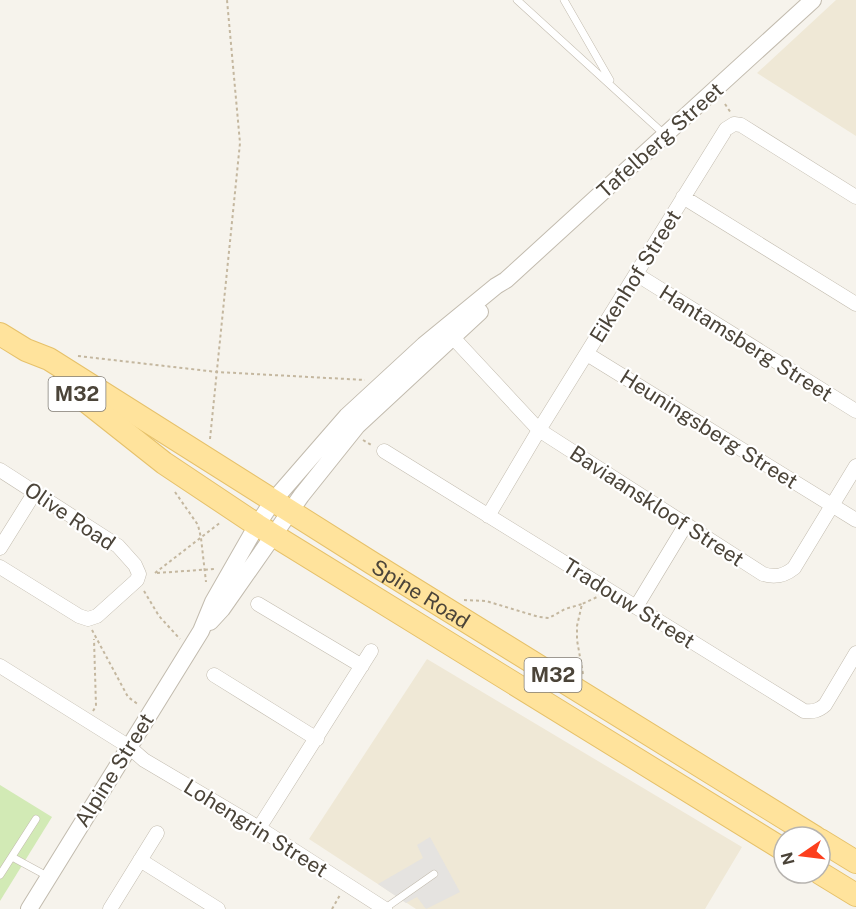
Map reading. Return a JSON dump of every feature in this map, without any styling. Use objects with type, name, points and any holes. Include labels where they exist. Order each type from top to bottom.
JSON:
[{"type":"main road","name":"Spine Road","points":[[0,334],[26,350],[49,359],[796,825]]},
{"type":"main road","name":"Spine Road","points":[[26,350],[44,368],[164,463],[266,530],[772,843]]},
{"type":"main road","points":[[832,847],[856,862]]},
{"type":"main road","points":[[832,880],[856,895]]},
{"type":"street","name":"Tafelberg Street","points":[[266,530],[282,506],[357,426],[449,334],[501,291],[506,280],[813,0]]},
{"type":"street","name":"Eikenhof Street","points":[[488,516],[726,129],[734,124],[741,125],[856,197]]},
{"type":"street","points":[[683,197],[856,304]]},
{"type":"street","name":"Hantamsberg Street","points":[[636,274],[856,411]]},
{"type":"street","name":"Baviaanskloof Street","points":[[449,334],[539,430],[685,526],[763,574],[777,576],[794,568],[856,466]]},
{"type":"street","name":"Heuningsberg Street","points":[[587,354],[856,520]]},
{"type":"street","name":"Tradouw Street","points":[[378,449],[804,711],[812,712],[825,705],[856,653]]},
{"type":"street","name":"Olive Road","points":[[0,470],[118,546],[135,564],[138,577]]},
{"type":"street","points":[[0,548],[35,492]]},
{"type":"street","points":[[636,607],[685,526]]},
{"type":"street","name":"Alpine Street","points":[[29,909],[201,631],[213,602],[266,530]]},
{"type":"street","points":[[0,567],[88,619],[97,616],[138,577]]},
{"type":"street","points":[[258,604],[362,666]]},
{"type":"street","points":[[259,828],[371,651]]},
{"type":"street","name":"Lohengrin Street","points":[[0,666],[128,746],[144,760],[259,828],[385,909]]},
{"type":"street","points":[[214,675],[317,739]]},
{"type":"street","points":[[110,909],[157,833]]},
{"type":"street","points":[[140,860],[218,909]]},
{"type":"lane","points":[[517,0],[665,135]]},
{"type":"lane","points":[[564,0],[612,85]]},
{"type":"lane","points":[[0,875],[36,819]]},
{"type":"lane","points":[[12,857],[49,877]]},
{"type":"lane","points":[[385,909],[434,874]]},
{"type":"path","points":[[212,446],[209,438],[240,143],[227,0]]},
{"type":"path","points":[[71,355],[217,372],[374,380]]},
{"type":"path","points":[[358,437],[378,449]]},
{"type":"path","points":[[172,487],[198,525],[207,579],[205,589]]},
{"type":"path","points":[[155,573],[223,519]]},
{"type":"path","points":[[180,639],[159,616],[138,577],[155,573],[217,569]]},
{"type":"path","points":[[455,600],[486,601],[549,618],[565,609],[597,597],[600,592]]},
{"type":"path","points":[[582,604],[577,626],[577,640],[584,681]]},
{"type":"path","points":[[88,619],[94,636],[128,697],[139,705]]},
{"type":"path","points":[[93,711],[96,706],[94,636]]},
{"type":"path","points":[[332,909],[343,890]]},
{"type":"shaded area","points":[[836,0],[856,0],[856,136],[757,73]]},
{"type":"shaded area","points":[[427,659],[742,847],[705,909],[416,909],[309,839]]},
{"type":"shaded area","points":[[430,837],[460,892],[426,909],[417,897],[406,903],[378,884],[423,858],[417,845]]},
{"type":"green space","points":[[0,785],[52,817],[0,901]]}]
